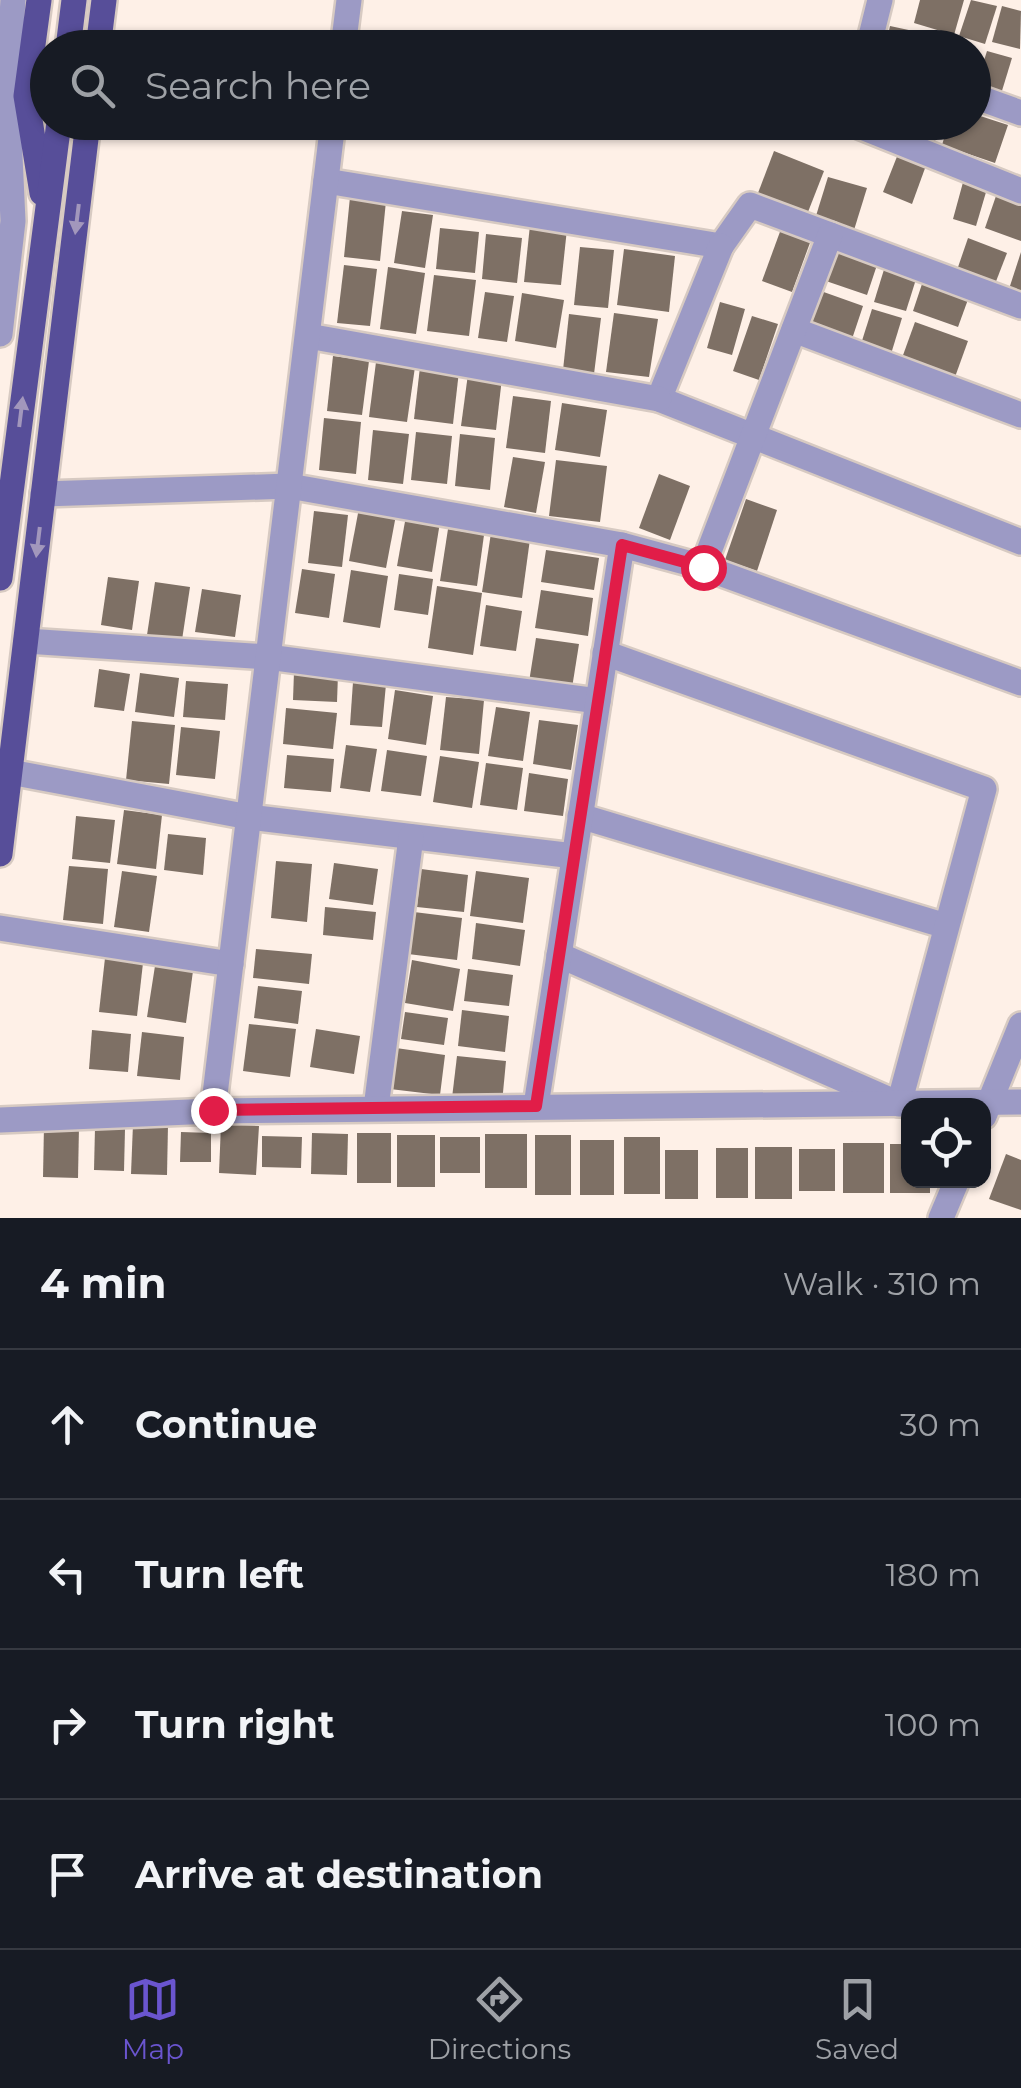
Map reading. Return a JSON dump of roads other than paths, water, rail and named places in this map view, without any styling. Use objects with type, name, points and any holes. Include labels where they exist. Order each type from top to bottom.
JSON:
[{"type":"main road","points":[[35,30],[39,0]]},
{"type":"main road","points":[[70,30],[74,0]]},
{"type":"main road","points":[[100,30],[104,0]]},
{"type":"main road","points":[[30,66],[26,96],[30,120]]},
{"type":"main road","points":[[33,140],[46,217]]},
{"type":"main road","points":[[0,578],[57,140]]},
{"type":"main road","points":[[0,854],[86,140]]},
{"type":"street","points":[[0,334],[13,221],[6,92],[13,0]]},
{"type":"street","points":[[345,30],[348,0]]},
{"type":"street","points":[[872,30],[880,0]]},
{"type":"street","points":[[991,102],[1021,113]]},
{"type":"street","points":[[213,1110],[332,140]]},
{"type":"street","points":[[894,140],[1021,190]]},
{"type":"street","points":[[326,181],[721,246]]},
{"type":"street","points":[[659,399],[721,246],[750,205],[1021,306]]},
{"type":"street","points":[[703,567],[830,235]]},
{"type":"street","points":[[794,330],[1021,415]]},
{"type":"street","points":[[308,336],[659,399],[1021,542]]},
{"type":"street","points":[[44,494],[289,486],[622,545],[703,567],[1021,683]]},
{"type":"street","points":[[536,1106],[622,545]]},
{"type":"street","points":[[26,640],[268,658],[598,701]]},
{"type":"street","points":[[605,653],[984,789],[899,1104]]},
{"type":"street","points":[[10,772],[249,817],[574,856]]},
{"type":"street","points":[[580,816],[946,926]]},
{"type":"street","points":[[376,1108],[410,836]]},
{"type":"street","points":[[0,928],[231,964]]},
{"type":"street","points":[[559,955],[899,1104]]},
{"type":"street","points":[[991,1098],[1021,1025]]},
{"type":"street","points":[[991,1109],[1021,1102]]},
{"type":"street","points":[[0,1120],[213,1110],[899,1104]]},
{"type":"street","points":[[941,1218],[954,1188]]}]
